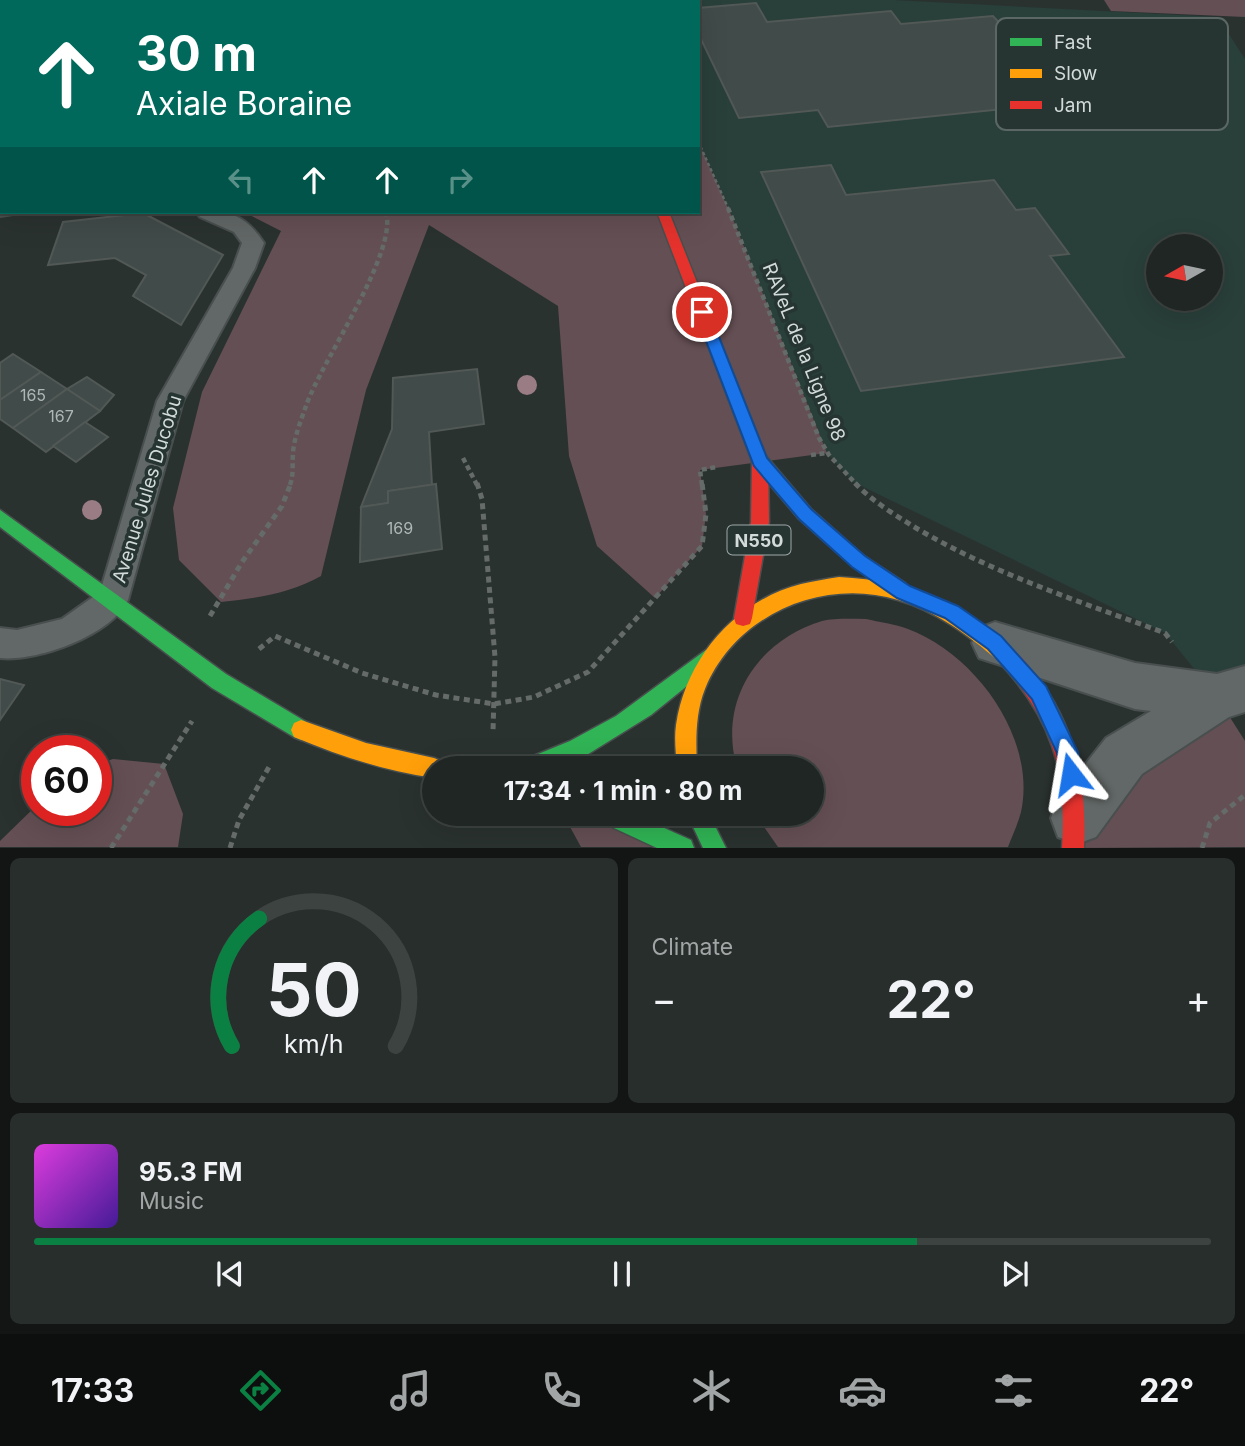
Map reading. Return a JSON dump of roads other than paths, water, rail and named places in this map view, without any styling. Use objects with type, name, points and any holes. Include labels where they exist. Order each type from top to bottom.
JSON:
[{"type":"main road","name":"N550","points":[[664,214],[760,461],[763,497],[761,531],[743,618]]},
{"type":"main road","name":"N550","points":[[760,461],[805,514],[859,561],[904,592]]},
{"type":"main road","name":"Avenue Jules Ducobu","points":[[0,517],[219,681],[292,726],[342,747],[422,766]]},
{"type":"main road","points":[[564,756],[612,731],[662,698],[706,659],[743,618],[790,592],[845,584],[904,592],[951,612],[995,643],[1039,692],[1068,752],[1075,833]]},
{"type":"main road","points":[[685,756],[689,705],[706,659]]},
{"type":"main road","points":[[635,826],[683,848]]},
{"type":"main road","points":[[704,826],[715,848]]},
{"type":"street","points":[[995,643],[1135,686],[1231,693]]},
{"type":"street","points":[[1075,833],[1124,756],[1231,693]]},
{"type":"lane","name":"Avenue Jules Ducobu","points":[[0,643],[18,645],[70,631],[113,600],[170,401],[244,268],[253,243],[242,227],[212,214]]}]
